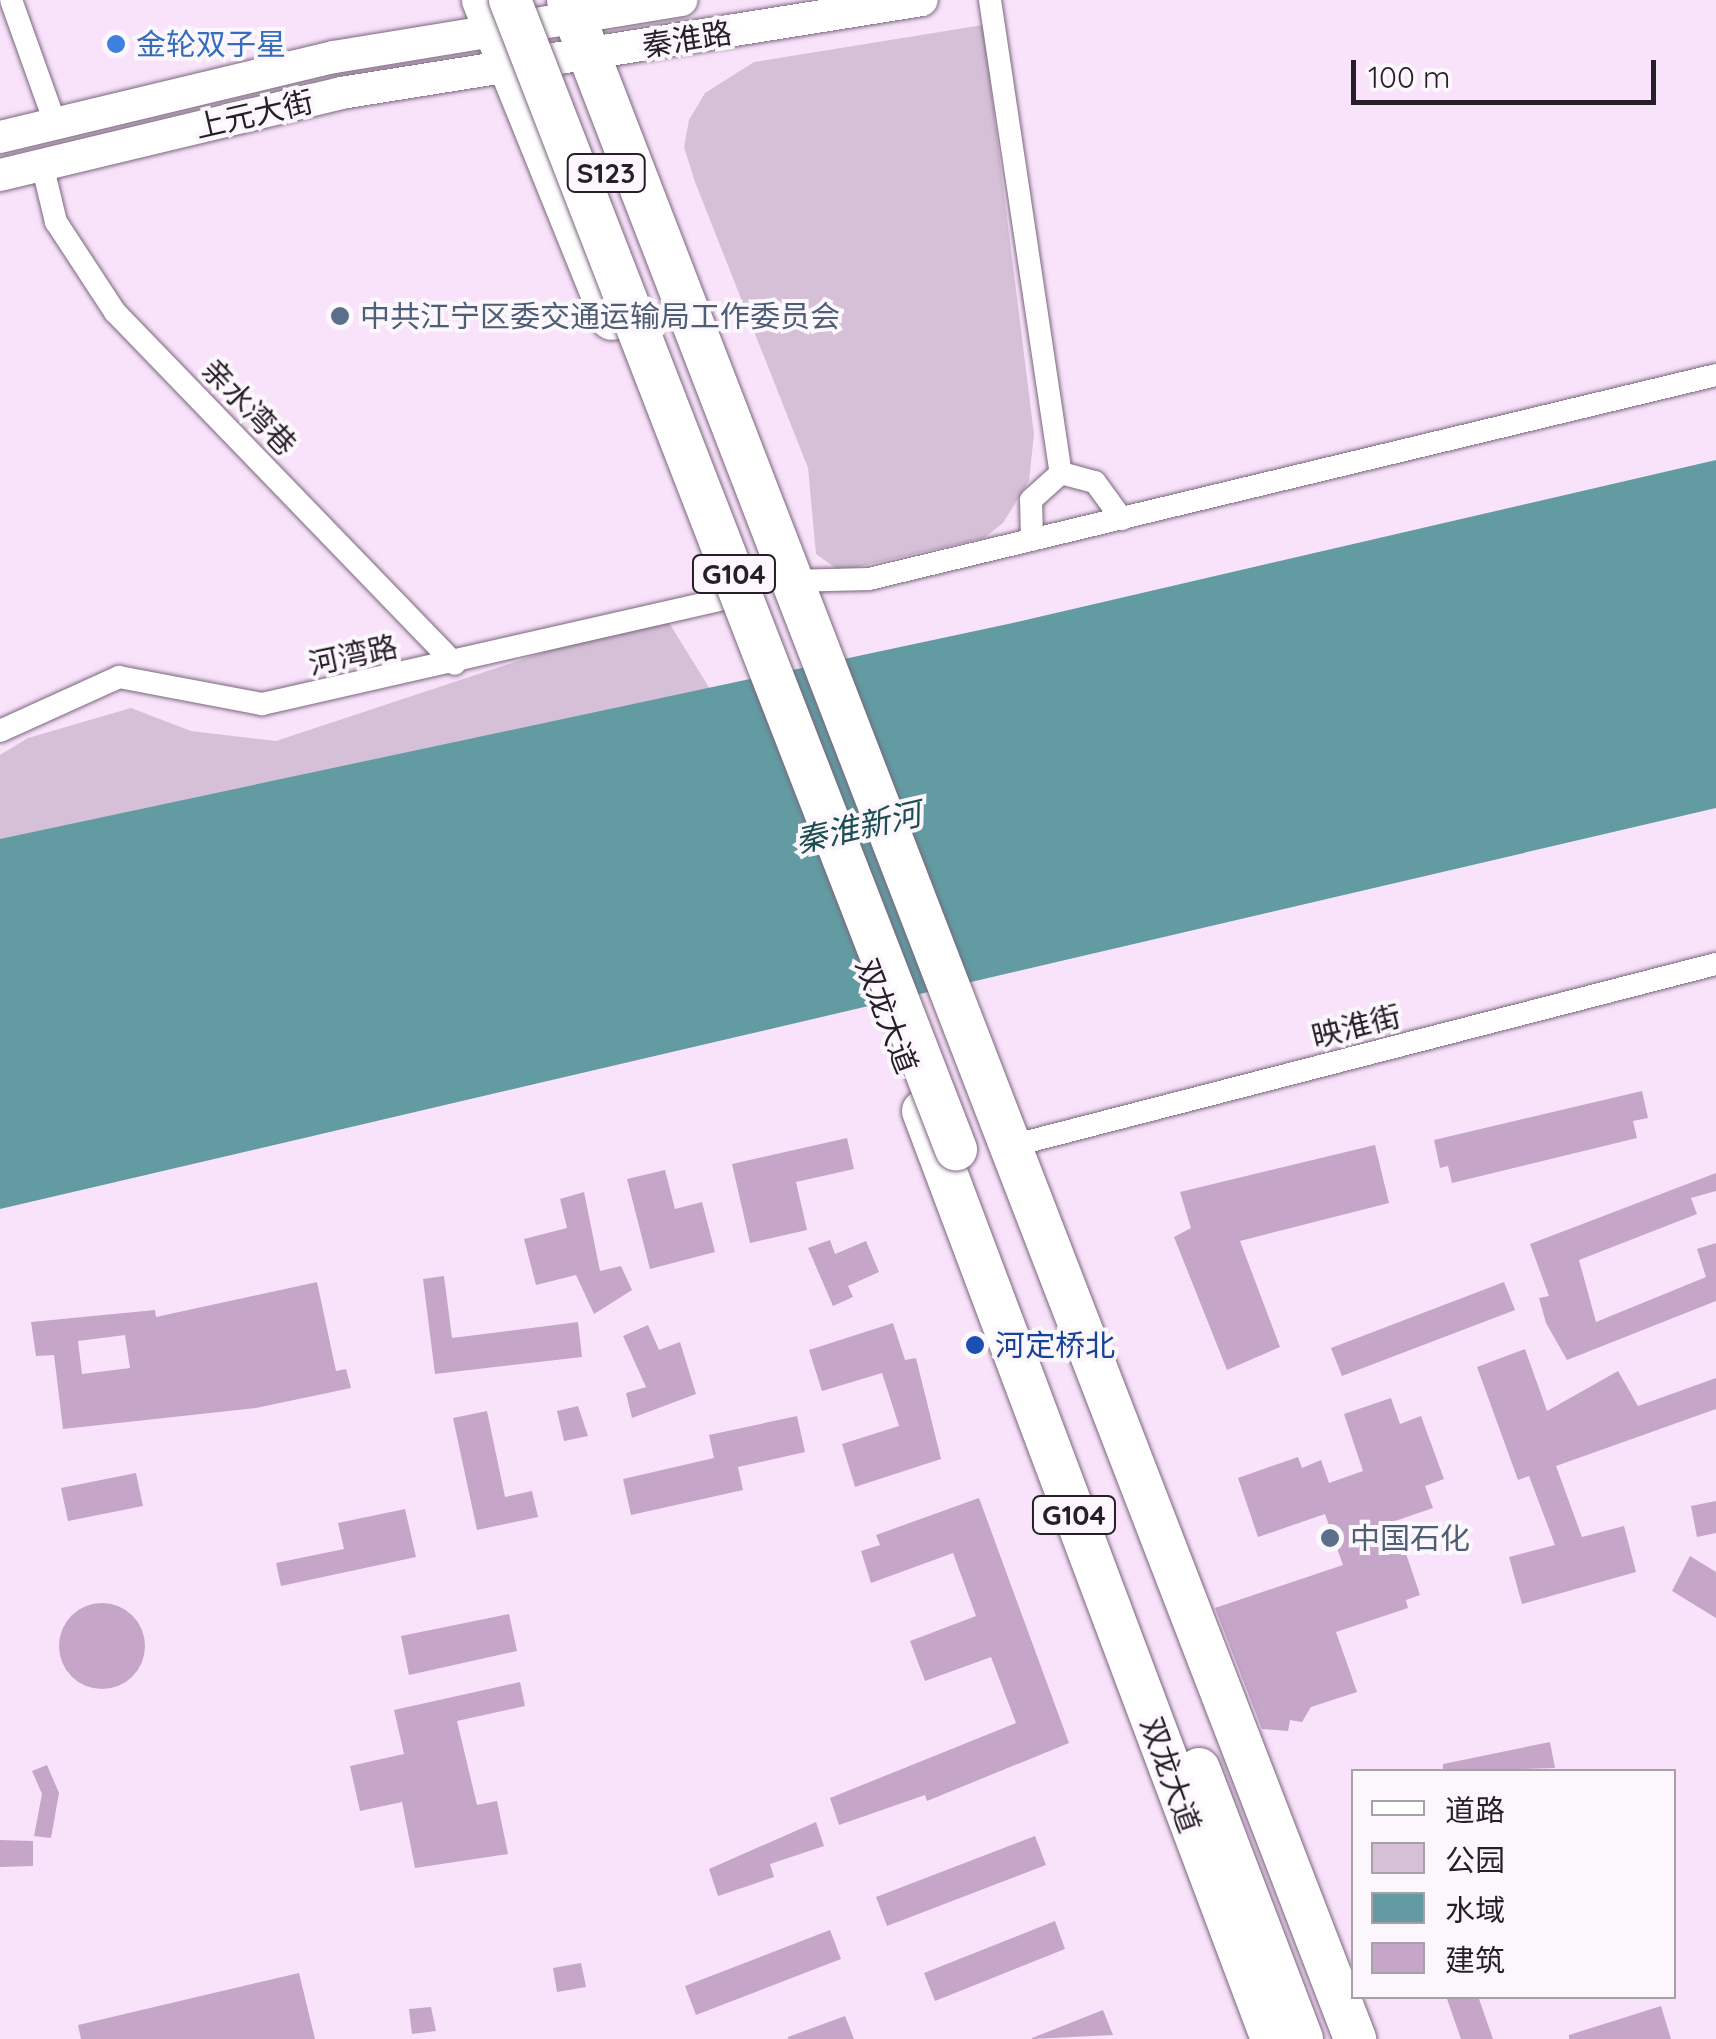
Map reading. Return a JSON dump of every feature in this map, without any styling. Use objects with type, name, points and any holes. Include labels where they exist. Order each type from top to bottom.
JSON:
[{"type":"highway","name":"G104","points":[[560,5],[590,55],[793,590],[956,1004],[982,1146],[1302,2039]]},
{"type":"highway","name":"S123","points":[[560,5],[676,346]]},
{"type":"highway","name":"G104","points":[[495,9],[982,1146],[1355,2039]]},
{"type":"highway","name":"双龙大道","points":[[495,9],[510,68],[730,609],[891,1024],[1272,2039]]},
{"type":"highway","name":"G104","points":[[676,346],[982,1146],[1336,2039]]},
{"type":"main road","name":"秦淮路","points":[[495,9],[680,0]]},
{"type":"main road","name":"秦淮路","points":[[510,68],[922,0]]},
{"type":"main road","name":"上元大街","points":[[0,137],[495,9]]},
{"type":"main road","name":"上元大街","points":[[0,175],[341,94],[510,68]]},
{"type":"street","points":[[11,0],[56,123]]},
{"type":"street","points":[[990,0],[1061,473]]},
{"type":"street","name":"亲水湾巷","points":[[42,164],[56,222],[116,312],[456,664]]},
{"type":"street","points":[[793,590],[869,578],[1122,520],[1716,375]]},
{"type":"street","points":[[1061,473],[1095,482],[1122,520]]},
{"type":"street","points":[[1032,540],[1031,500],[1061,473]]},
{"type":"street","name":"河湾路","points":[[0,731],[118,677],[211,701],[262,704],[730,609]]},
{"type":"street","name":"映淮街","points":[[982,1146],[1716,964]]},
{"type":"green space","points":[[983,25],[1034,434],[1029,481],[1003,523],[984,538],[840,571],[816,554],[808,468],[695,182],[684,147],[689,120],[705,93],[754,62]]},
{"type":"green space","points":[[663,613],[710,689],[0,854],[0,755],[28,738],[131,708],[191,731],[276,741]]},
{"type":"water","name":"秦淮新河","points":[[1716,460],[1716,808],[0,1209],[0,839],[1008,624]]},
{"type":"building","points":[[1642,1091],[1648,1118],[1633,1121],[1637,1138],[1452,1183],[1448,1166],[1440,1168],[1434,1140]]},
{"type":"building","points":[[847,1138],[854,1169],[796,1182],[807,1230],[750,1243],[732,1164]]},
{"type":"building","points":[[1375,1145],[1389,1203],[1240,1241],[1280,1347],[1227,1370],[1174,1237],[1191,1228],[1180,1192]]},
{"type":"building","points":[[665,1170],[675,1209],[702,1202],[715,1252],[650,1269],[627,1179]]},
{"type":"building","points":[[1716,1173],[1716,1191],[1691,1198],[1697,1214],[1579,1260],[1596,1322],[1706,1277],[1697,1249],[1716,1243],[1716,1301],[1567,1360],[1546,1323],[1539,1298],[1549,1296],[1530,1244]]},
{"type":"building","points":[[584,1192],[600,1271],[621,1266],[632,1290],[594,1314],[576,1275],[536,1285],[524,1239],[567,1228],[560,1199]]},
{"type":"building","points":[[830,1240],[835,1254],[866,1241],[879,1272],[848,1286],[853,1297],[833,1306],[808,1248]]},
{"type":"building","points":[[444,1276],[452,1338],[578,1322],[582,1357],[435,1374],[423,1279]]},
{"type":"building","points":[[317,1282],[336,1371],[346,1369],[351,1388],[256,1408],[63,1429],[54,1355],[36,1356],[31,1322],[155,1310],[156,1317]],"holes":[[[125,1335],[130,1368],[82,1374],[78,1341]]]},
{"type":"building","points":[[1504,1282],[1515,1310],[1342,1376],[1331,1348]]},
{"type":"building","points":[[893,1323],[905,1360],[916,1358],[941,1459],[855,1487],[842,1444],[899,1426],[882,1373],[822,1391],[809,1350]]},
{"type":"building","points":[[648,1325],[659,1350],[680,1342],[696,1394],[632,1418],[626,1393],[646,1387],[623,1336]]},
{"type":"building","points":[[1525,1349],[1547,1411],[1618,1371],[1638,1406],[1716,1378],[1716,1409],[1556,1466],[1582,1537],[1624,1526],[1636,1572],[1522,1604],[1509,1557],[1555,1545],[1529,1476],[1518,1480],[1477,1367]]},
{"type":"building","points":[[1391,1398],[1400,1424],[1421,1416],[1444,1479],[1425,1486],[1433,1508],[1395,1521],[1420,1595],[1406,1600],[1408,1608],[1336,1632],[1357,1692],[1311,1707],[1302,1722],[1290,1720],[1288,1731],[1262,1729],[1215,1608],[1343,1565],[1325,1514],[1258,1537],[1238,1478],[1298,1457],[1302,1468],[1321,1460],[1329,1483],[1363,1471],[1344,1414]]},
{"type":"building","points":[[578,1406],[588,1436],[564,1441],[557,1411]]},
{"type":"building","points":[[487,1411],[505,1497],[532,1491],[538,1517],[477,1530],[453,1418]]},
{"type":"building","points":[[797,1416],[805,1452],[738,1467],[743,1490],[631,1515],[623,1479],[714,1458],[709,1435]]},
{"type":"building","points":[[136,1473],[143,1506],[68,1521],[61,1488]]},
{"type":"building","points":[[979,1498],[1069,1743],[927,1801],[925,1795],[839,1825],[830,1798],[1016,1723],[991,1657],[925,1681],[910,1641],[976,1616],[953,1553],[871,1583],[861,1551],[880,1545],[876,1535]]},
{"type":"building","points":[[1716,1501],[1716,1533],[1697,1537],[1691,1506]]},
{"type":"building","points":[[405,1509],[416,1557],[281,1586],[276,1563],[344,1549],[338,1523]]},
{"type":"building","points":[[1690,1556],[1716,1572],[1716,1618],[1672,1591]]},
{"type":"building","points":[[94,1603],[110,1603],[133,1615],[142,1629],[142,1663],[133,1677],[110,1689],[94,1689],[78,1682],[66,1670],[59,1654],[59,1638],[66,1622],[78,1610]]},
{"type":"building","points":[[509,1614],[517,1651],[409,1675],[401,1636]]},
{"type":"building","points":[[520,1682],[525,1706],[457,1721],[477,1805],[497,1801],[508,1854],[415,1868],[402,1802],[360,1811],[350,1766],[404,1754],[394,1710]]},
{"type":"building","points":[[1550,1742],[1555,1768],[1443,1769],[1443,1764]]},
{"type":"building","points":[[47,1765],[59,1793],[51,1838],[34,1836],[42,1794],[32,1771]]},
{"type":"building","points":[[816,1822],[824,1846],[770,1864],[774,1877],[718,1896],[709,1869]]},
{"type":"building","points":[[1035,1836],[1046,1865],[887,1926],[876,1897]]},
{"type":"building","points":[[0,1840],[33,1841],[33,1866],[0,1867]]},
{"type":"building","points":[[1055,1921],[1065,1949],[935,2001],[924,1973]]},
{"type":"building","points":[[830,1930],[841,1959],[696,2015],[685,1986]]},
{"type":"building","points":[[581,1963],[586,1987],[557,1992],[553,1968]]},
{"type":"building","points":[[299,1973],[315,2039],[81,2039],[78,2025]]},
{"type":"building","points":[[1447,1999],[1479,1999],[1493,2039],[1461,2039]]},
{"type":"building","points":[[1661,2006],[1671,2039],[1569,2039],[1569,2035]]},
{"type":"building","points":[[431,2007],[436,2031],[412,2034],[409,2009]]},
{"type":"building","points":[[1103,2010],[1113,2035],[1032,2039],[1032,2038]]},
{"type":"building","points":[[845,2016],[854,2039],[788,2039],[788,2037]]},
{"type":"place","name":"金轮双子星","points":[[116,44]]},
{"type":"place","name":"中共江宁区委交通运输局工作委员会","points":[[340,316]]},
{"type":"place","name":"河定桥北","points":[[975,1345]]},
{"type":"place","name":"中国石化","points":[[1330,1538]]}]
